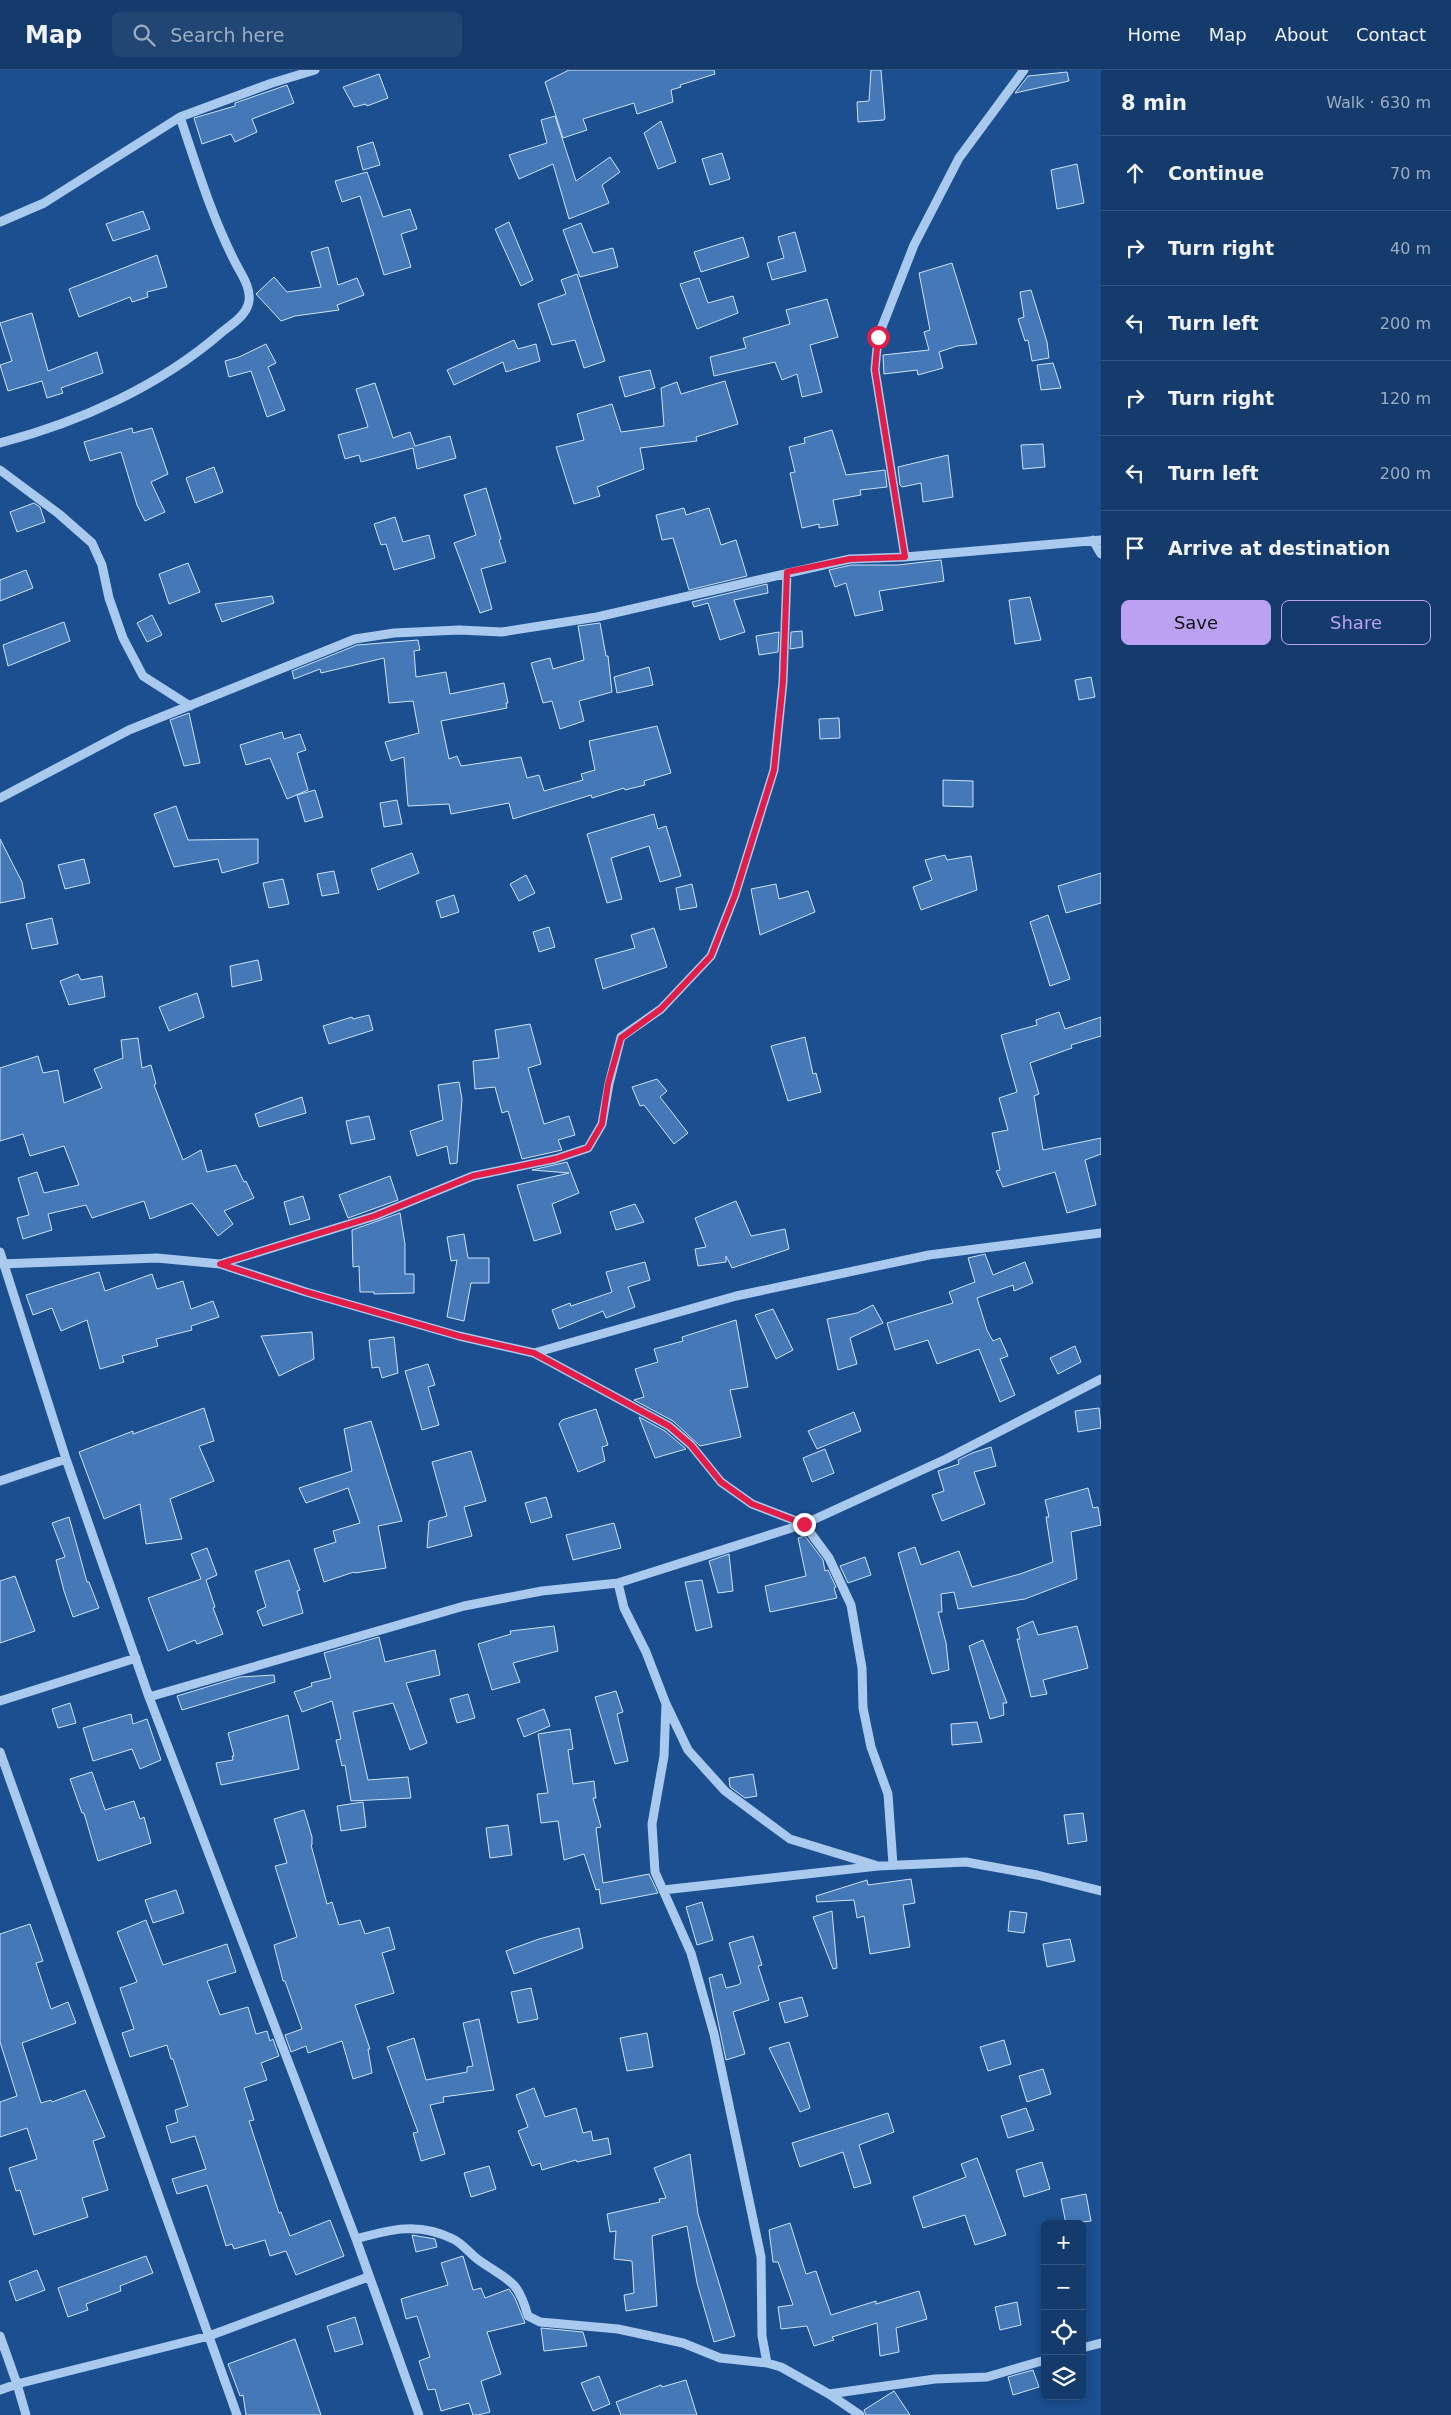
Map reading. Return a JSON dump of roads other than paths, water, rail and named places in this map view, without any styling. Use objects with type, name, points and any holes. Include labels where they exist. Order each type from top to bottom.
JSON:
[{"type":"street","points":[[0,222],[44,203],[180,117],[272,83],[316,70]]},
{"type":"street","points":[[905,557],[875,370],[878,337],[914,245],[959,158],[1024,70]]},
{"type":"street","points":[[0,443],[62,424],[154,381],[198,353],[242,316],[249,302],[248,288],[216,226],[180,117]]},
{"type":"street","points":[[0,470],[59,514],[92,544],[102,564],[109,598],[123,638],[144,676],[190,706]]},
{"type":"street","points":[[0,798],[129,730],[355,639],[394,633],[440,631],[502,632],[597,617],[850,559],[905,557],[1097,540],[1101,554]]},
{"type":"street","points":[[220,1264],[375,1216],[473,1176],[555,1159],[588,1148],[602,1124],[608,1084],[621,1038],[661,1009],[711,956],[735,895],[774,770],[783,682],[787,572]]},
{"type":"street","points":[[534,1353],[736,1296],[929,1255],[1101,1233]]},
{"type":"street","points":[[0,1252],[2,1264],[66,1459],[149,1697],[356,2239],[368,2277],[419,2415]]},
{"type":"street","points":[[2,1264],[156,1258],[220,1264],[306,1292],[459,1336],[534,1353],[669,1426],[691,1445],[721,1482],[752,1504],[804,1524],[829,1558],[851,1605],[862,1668],[863,1708],[871,1747],[888,1794],[893,1865]]},
{"type":"street","points":[[149,1697],[464,1606],[542,1591],[618,1583],[804,1524],[946,1459],[1101,1379]]},
{"type":"street","points":[[0,1481],[66,1459]]},
{"type":"street","points":[[618,1583],[624,1608],[646,1652],[666,1704],[688,1750],[725,1791],[790,1839],[878,1866]]},
{"type":"street","points":[[0,1701],[136,1658]]},
{"type":"street","points":[[666,1704],[664,1756],[652,1824],[655,1872],[691,1953],[714,2034],[761,2257],[762,2336],[767,2363]]},
{"type":"street","points":[[0,1752],[237,2415]]},
{"type":"street","points":[[663,1890],[878,1866],[966,1862],[1037,1875],[1101,1891]]},
{"type":"street","points":[[356,2239],[391,2229],[423,2228],[455,2239],[481,2262],[511,2280],[522,2295],[528,2316],[540,2322],[618,2329],[683,2343],[720,2358],[767,2363],[781,2367],[829,2394],[860,2415]]},
{"type":"street","points":[[0,2390],[16,2384],[209,2336],[368,2277]]},
{"type":"street","points":[[0,2336],[26,2415]]},
{"type":"street","points":[[1086,2347],[1101,2343]]},
{"type":"street","points":[[829,2394],[935,2380],[987,2377],[1041,2361]]}]
